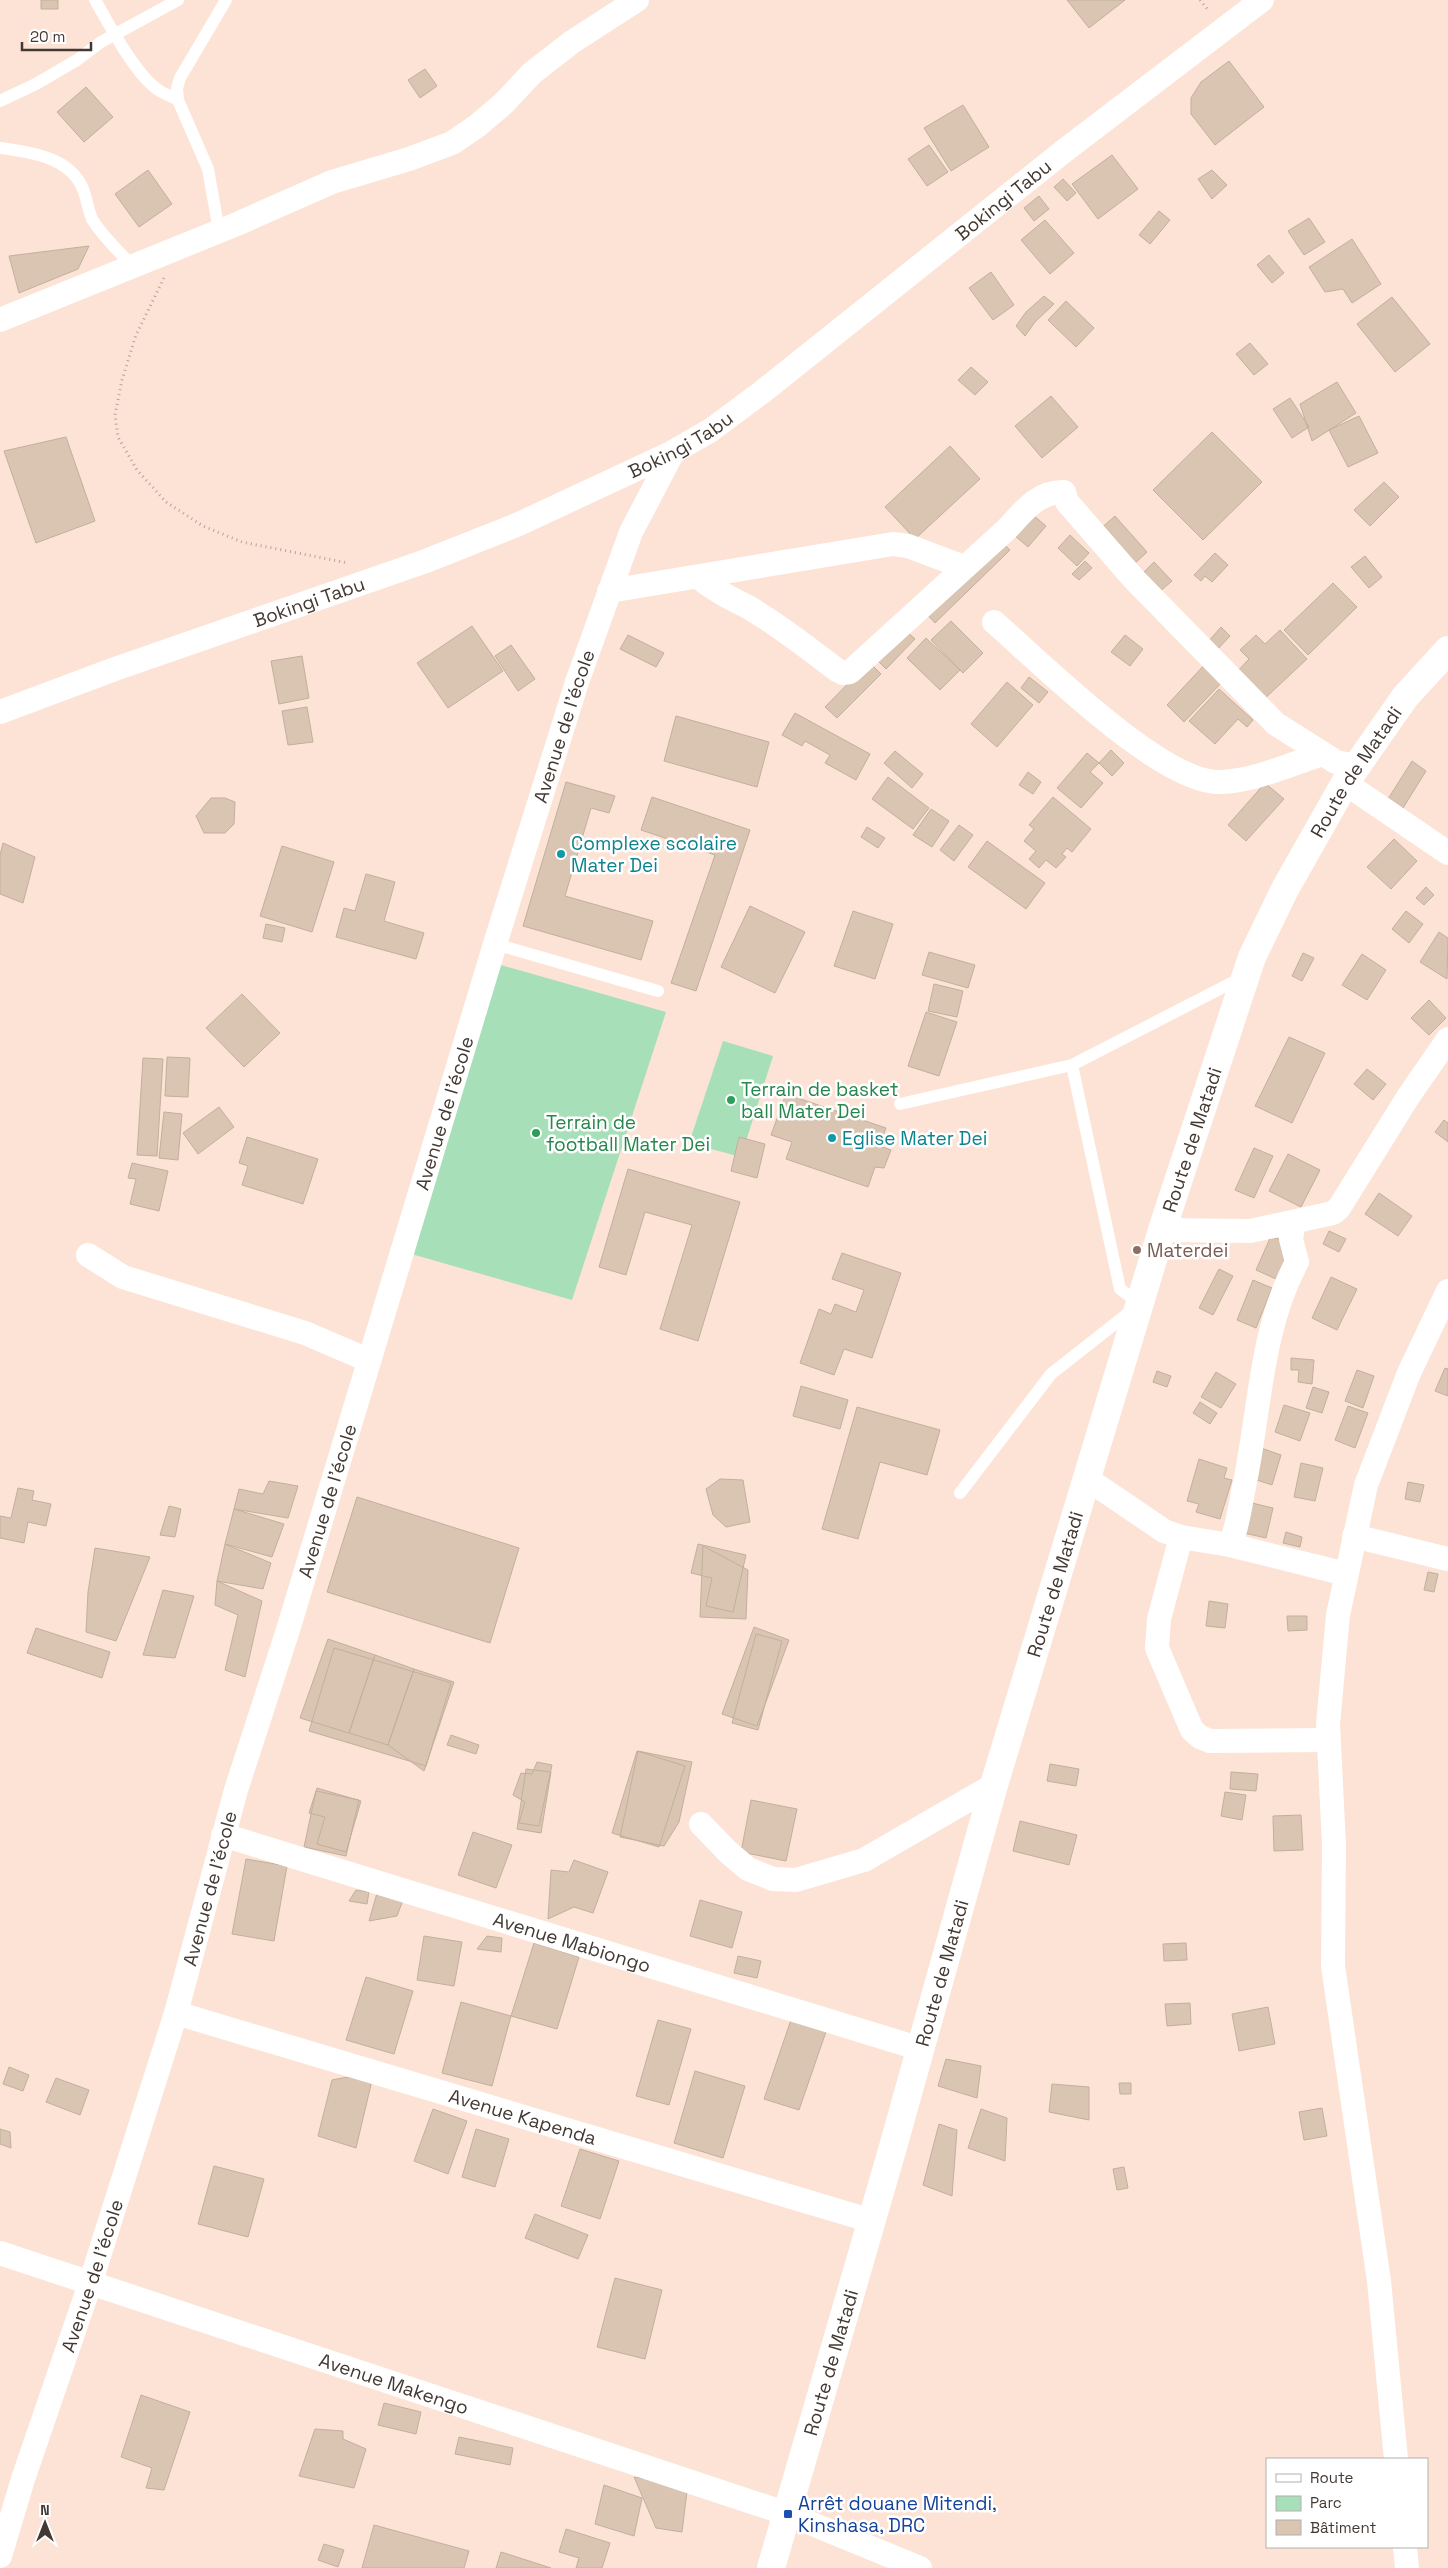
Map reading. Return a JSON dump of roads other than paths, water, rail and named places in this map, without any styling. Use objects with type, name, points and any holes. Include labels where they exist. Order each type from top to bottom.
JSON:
[{"type":"highway","name":"Route de Matadi","points":[[771,2568],[921,2049],[994,1785],[1162,1230],[1252,958],[1285,889],[1351,774],[1405,697],[1448,650]]},
{"type":"street","points":[[0,320],[219,232],[332,182],[409,159],[452,143],[477,126],[504,103],[532,73],[572,42],[638,0]]},
{"type":"street","name":"Bokingi Tabu","points":[[0,712],[114,669],[426,561],[519,524],[673,452],[711,430],[762,392],[1072,145],[1262,0]]},
{"type":"street","name":"Avenue de l'école","points":[[0,2556],[23,2478],[91,2282],[176,2013],[223,1835],[288,1630],[494,944],[577,682],[631,532],[673,452]]},
{"type":"street","points":[[698,577],[717,592],[748,608],[791,635],[843,673],[850,672],[1039,497],[1050,492],[1064,492],[1067,502],[1134,579],[1276,724],[1336,762],[1448,853]]},
{"type":"street","points":[[610,591],[894,544],[908,546],[964,567]]},
{"type":"street","points":[[994,622],[1101,716],[1175,770],[1202,781],[1220,782],[1245,779],[1323,754]]},
{"type":"street","points":[[1162,1230],[1250,1231],[1325,1216],[1339,1208],[1408,1097],[1448,1039]]},
{"type":"street","points":[[1230,1545],[1238,1525],[1253,1445],[1271,1324],[1285,1283],[1297,1262],[1291,1239],[1294,1222]]},
{"type":"street","points":[[88,1255],[123,1277],[306,1333],[368,1360]]},
{"type":"street","points":[[1396,2458],[1379,2281],[1333,1966],[1334,1845],[1328,1740],[1338,1615],[1366,1485],[1409,1373],[1448,1291]]},
{"type":"street","points":[[1086,1478],[1164,1531],[1181,1537],[1230,1545],[1346,1574]]},
{"type":"street","points":[[1354,1536],[1448,1559]]},
{"type":"street","points":[[1181,1537],[1159,1619],[1157,1648],[1192,1730],[1200,1737],[1210,1741],[1328,1740]]},
{"type":"street","points":[[701,1824],[728,1852],[748,1868],[773,1879],[796,1880],[864,1860],[994,1785]]},
{"type":"street","name":"Avenue Mabiongo","points":[[223,1835],[921,2049]]},
{"type":"street","name":"Avenue Kapenda","points":[[176,2013],[872,2221]]},
{"type":"street","name":"Avenue Makengo","points":[[0,2253],[788,2514],[920,2568]]},
{"type":"street","points":[[1405,2548],[1407,2568]]},
{"type":"lane","points":[[95,0],[115,35],[157,89],[178,100]]},
{"type":"lane","points":[[0,101],[36,84],[115,35],[178,0]]},
{"type":"lane","points":[[219,232],[208,169],[178,100],[177,88],[180,78],[226,0]]},
{"type":"lane","points":[[0,148],[43,156],[69,169],[82,187],[95,222],[132,266]]},
{"type":"lane","points":[[494,944],[658,991]]},
{"type":"lane","points":[[900,1104],[1072,1065],[1246,975]]},
{"type":"lane","points":[[960,1493],[1051,1374],[1140,1304],[1120,1289],[1072,1065]]},
{"type":"place","name":"Complexe scolaire Mater Dei","points":[[561,854]]},
{"type":"place","name":"Terrain de basket ball Mater Dei","points":[[731,1100]]},
{"type":"place","name":"Terrain de football Mater Dei","points":[[536,1133]]},
{"type":"place","name":"Eglise Mater Dei","points":[[832,1138]]},
{"type":"place","name":"Materdei","points":[[1137,1250]]},
{"type":"place","name":"Arrêt douane Mitendi, Kinshasa, DRC","points":[[788,2514]]}]
